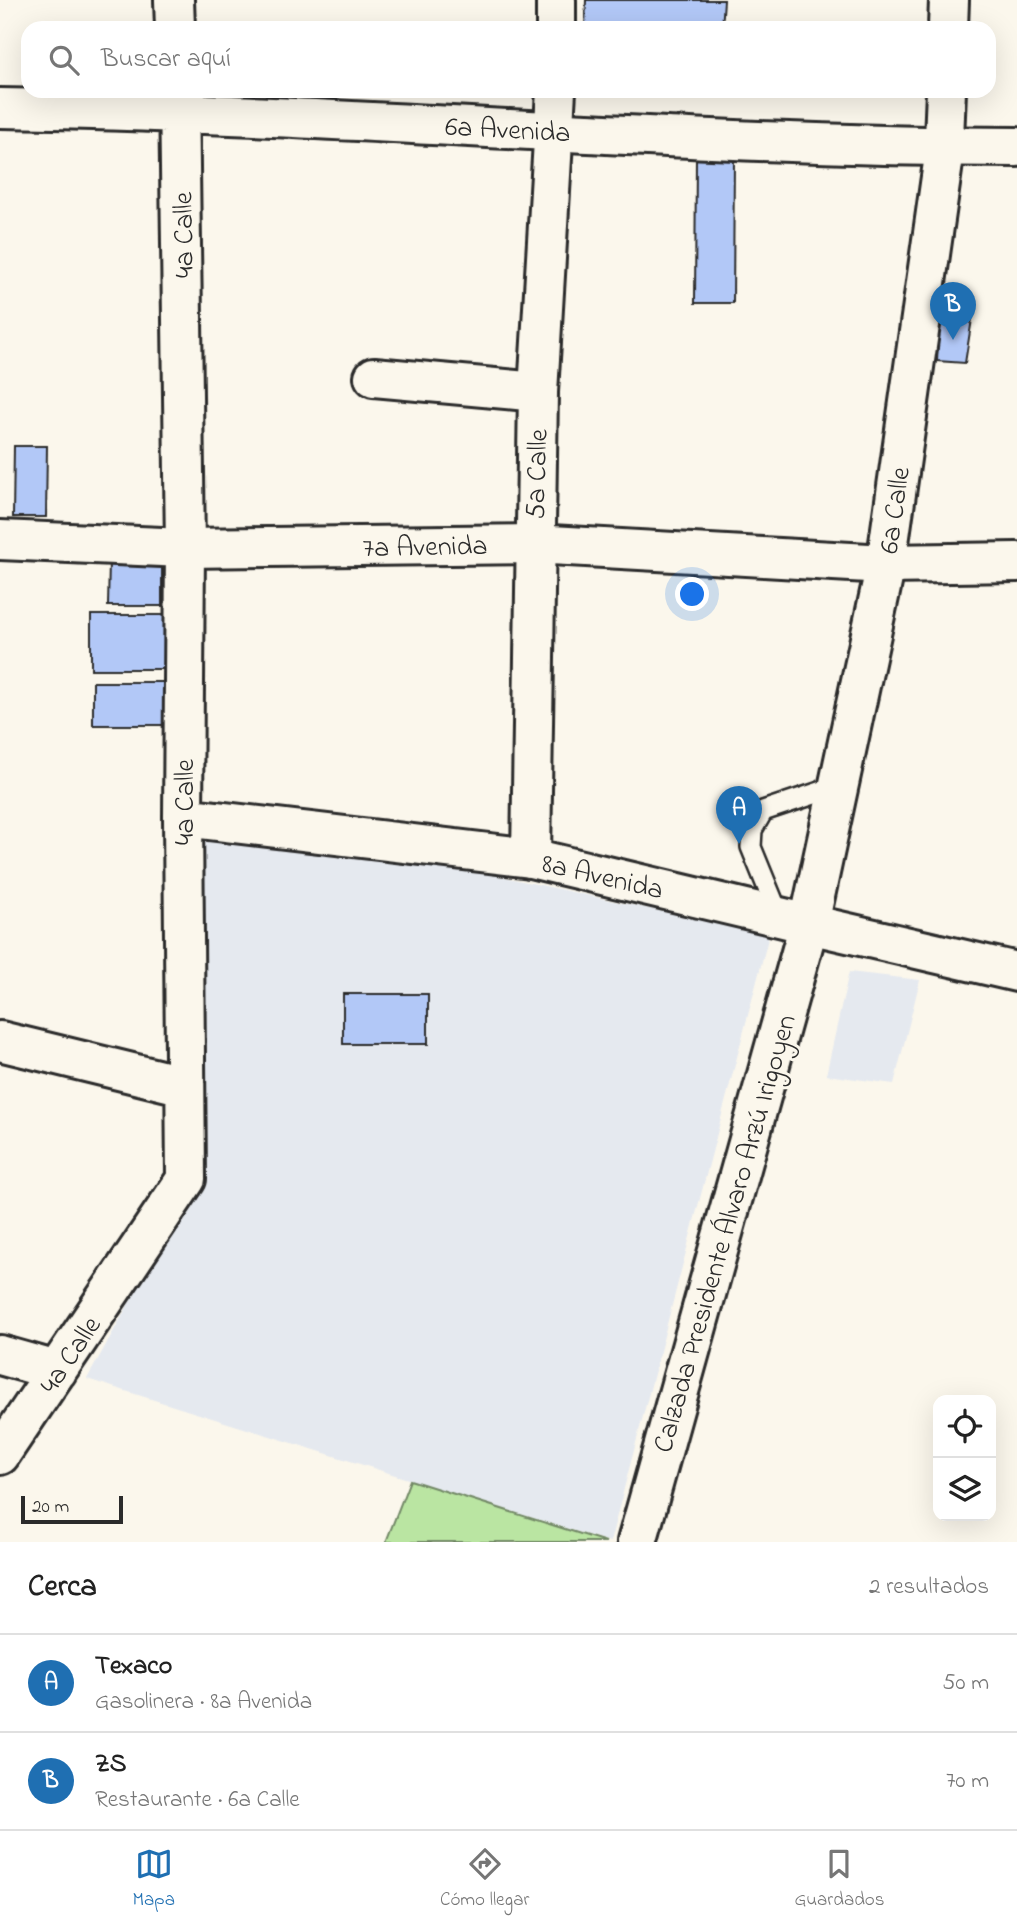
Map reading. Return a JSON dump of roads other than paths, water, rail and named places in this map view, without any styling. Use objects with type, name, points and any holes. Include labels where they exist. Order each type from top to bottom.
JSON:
[{"type":"street","points":[[174,0],[175,21]]},
{"type":"street","points":[[556,0],[556,21]]},
{"type":"street","points":[[948,21],[949,0]]},
{"type":"street","name":"5a Calle","points":[[531,858],[533,544],[538,391],[556,98]]},
{"type":"street","name":"6a Calle","points":[[794,921],[838,786],[886,564],[944,147],[946,98]]},
{"type":"street","name":"6a Avenida","points":[[0,108],[180,101],[555,130],[944,147],[1017,147]]},
{"type":"street","name":"4a Calle","points":[[0,1455],[186,1179],[183,817],[185,548],[180,101]]},
{"type":"street","points":[[374,377],[538,391]]},
{"type":"street","name":"7a Avenida","points":[[0,540],[185,548],[533,544],[886,564],[1017,562]]},
{"type":"street","name":"8a Avenida","points":[[183,817],[531,858],[1017,972]]},
{"type":"street","name":"Calzada Presidente Álvaro Arzú Irigoyen","points":[[637,1542],[794,921]]},
{"type":"street","points":[[0,1041],[185,1086]]},
{"type":"street","points":[[0,1355],[57,1371]]},
{"type":"lane","points":[[794,921],[751,847],[752,830],[763,811],[838,786]]},
{"type":"place","name":"ZS","points":[[953,340]]},
{"type":"place","name":"Texaco","points":[[739,844]]}]
